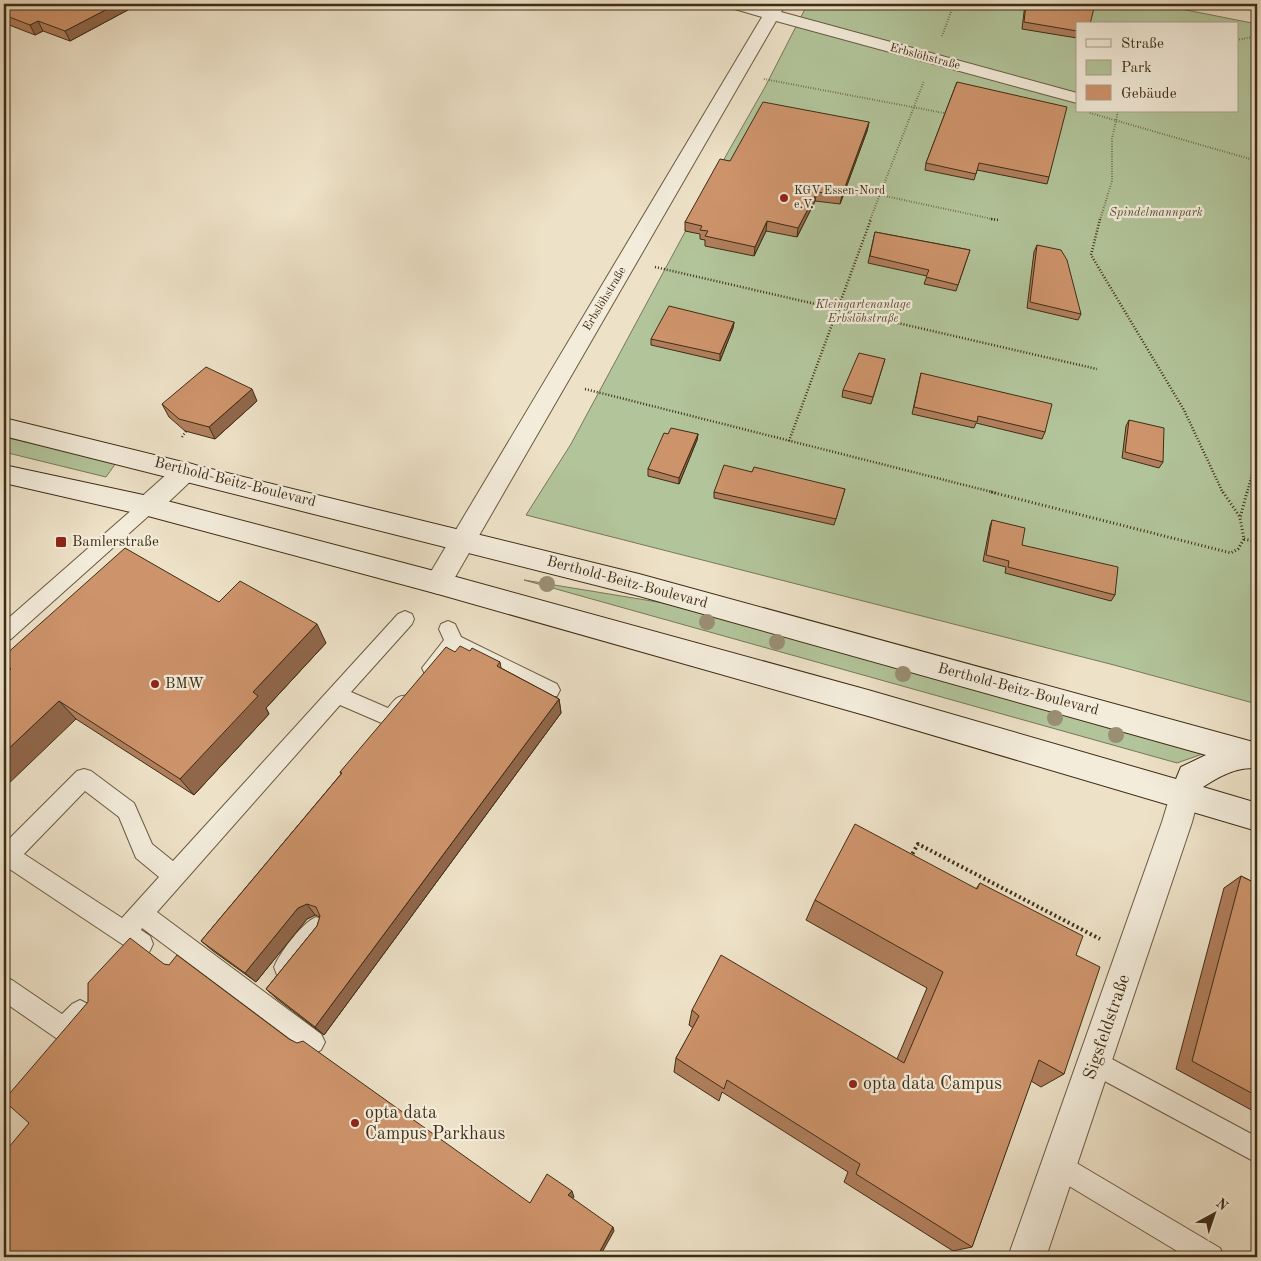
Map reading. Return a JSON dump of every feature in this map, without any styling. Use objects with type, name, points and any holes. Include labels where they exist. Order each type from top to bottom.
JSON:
[{"type":"main road","name":"Erbslöhstraße","points":[[734,4],[775,9],[933,59],[1076,98]]},
{"type":"main road","name":"Erbslöhstraße","points":[[438,583],[462,539],[775,9]]},
{"type":"main road","name":"Berthold-Beitz-Boulevard","points":[[4,428],[90,446],[186,472],[462,539],[1252,754]]},
{"type":"main road","points":[[148,506],[186,472]]},
{"type":"main road","points":[[4,474],[148,506],[438,583],[868,703],[1257,817]]},
{"type":"main road","name":"Berthold-Beitz-Boulevard","points":[[1184,796],[1192,777],[1215,765],[1252,754]]},
{"type":"main road","name":"Sigsfeldstraße","points":[[1027,1257],[1132,955],[1184,796]]},
{"type":"lane","points":[[4,634],[148,506]]},
{"type":"lane","points":[[124,932],[405,619]]},
{"type":"lane","points":[[337,695],[391,718],[419,684],[451,636],[550,690]]},
{"type":"lane","points":[[4,988],[64,1030],[142,944],[5,857],[84,778],[127,810],[144,851],[174,876]]},
{"type":"lane","points":[[141,914],[313,1042]]},
{"type":"lane","points":[[258,1001],[316,928]]},
{"type":"lane","points":[[1095,1062],[1257,1151]]},
{"type":"lane","points":[[1058,1165],[1211,1257]]},
{"type":"path","points":[[789,441],[839,310],[879,194],[954,4]]},
{"type":"path","points":[[1238,40],[1257,36]]},
{"type":"path","points":[[736,74],[950,114]]},
{"type":"path","points":[[1090,112],[1115,122],[1257,162]]},
{"type":"path","points":[[555,382],[1231,553],[1238,549],[1244,539],[1240,518],[1224,495],[1184,410],[1091,255],[1094,237],[1112,181],[1112,139],[1118,112]]},
{"type":"path","points":[[842,186],[998,220]]},
{"type":"path","points":[[627,262],[1097,369]]},
{"type":"path","points":[[182,437],[192,426]]},
{"type":"path","points":[[1240,518],[1257,456]]},
{"type":"path","points":[[1244,539],[1257,542]]},
{"type":"path","points":[[909,860],[918,844],[1132,955]]},
{"type":"green space","name":"Kleingartenanlage Erbslöhstraße","points":[[797,4],[1156,4],[1257,24],[1257,704],[1114,665],[526,515],[571,444],[765,87],[806,7]]},
{"type":"green space","points":[[4,437],[116,463],[106,477],[4,452]]},
{"type":"green space","points":[[524,580],[682,606],[1208,752],[1177,763]]},
{"type":"building","points":[[4,4],[117,4],[65,31],[38,21],[30,25],[4,15]]},
{"type":"building","points":[[1026,4],[1095,4],[1090,22],[1076,22],[1076,31],[1024,22]]},
{"type":"building","points":[[957,82],[1067,107],[1049,177],[979,163],[976,174],[926,163]]},
{"type":"building","points":[[763,102],[869,122],[842,195],[817,192],[798,228],[767,221],[755,247],[705,236],[708,231],[700,230],[702,226],[685,222],[720,159],[730,161]]},
{"type":"building","points":[[875,232],[970,250],[958,285],[926,277],[929,270],[870,256]]},
{"type":"building","points":[[1037,245],[1061,250],[1067,260],[1081,314],[1030,302]]},
{"type":"building","points":[[669,306],[734,322],[720,354],[651,339]]},
{"type":"building","points":[[859,353],[885,359],[873,397],[843,390]]},
{"type":"building","points":[[206,367],[252,389],[209,427],[179,419],[162,404]]},
{"type":"building","points":[[921,373],[1052,404],[1045,432],[978,416],[977,422],[914,407]]},
{"type":"building","points":[[1129,420],[1164,428],[1163,462],[1125,452]]},
{"type":"building","points":[[671,428],[698,434],[679,478],[648,469],[664,433],[668,434]]},
{"type":"building","points":[[724,465],[752,472],[754,467],[845,489],[836,519],[714,492]]},
{"type":"building","points":[[992,520],[1025,528],[1022,545],[1118,567],[1115,595],[1008,567],[1009,561],[986,555]]},
{"type":"building","name":"BMW","points":[[125,548],[219,602],[240,581],[317,624],[253,692],[258,696],[180,779],[59,701],[4,753],[4,675],[11,669],[4,665],[4,656]]},
{"type":"building","points":[[460,646],[470,651],[472,648],[500,662],[497,666],[559,699],[315,1027],[266,989],[317,926],[320,916],[316,907],[307,904],[298,908],[245,973],[201,941],[446,647],[455,652]]},
{"type":"building","name":"opta data Campus","points":[[855,824],[977,889],[980,883],[1083,936],[1076,955],[1100,967],[1064,1074],[1039,1060],[972,1247],[856,1174],[860,1164],[727,1080],[724,1089],[676,1058],[699,1016],[692,1010],[721,955],[904,1063],[943,972],[815,900]]},
{"type":"building","points":[[1241,876],[1257,884],[1257,1096],[1192,1061]]},
{"type":"building","points":[[130,938],[164,964],[169,965],[177,955],[289,1039],[297,1043],[303,1041],[530,1203],[547,1174],[572,1191],[568,1195],[613,1227],[599,1253],[605,1257],[4,1257],[4,1153],[29,1123],[4,1100],[88,1002],[88,983]]},
{"type":"place","name":"KGV Essen-Nord e.V.","points":[[784,198]]},
{"type":"place","name":"Bamlerstraße","points":[[61,542]]},
{"type":"place","name":"BMW","points":[[155,684]]},
{"type":"place","name":"opta data Campus","points":[[853,1084]]},
{"type":"place","name":"opta data Campus Parkhaus","points":[[355,1123]]},
{"type":"park label","name":"Spindelmannpark","points":[[1156,213]]}]
